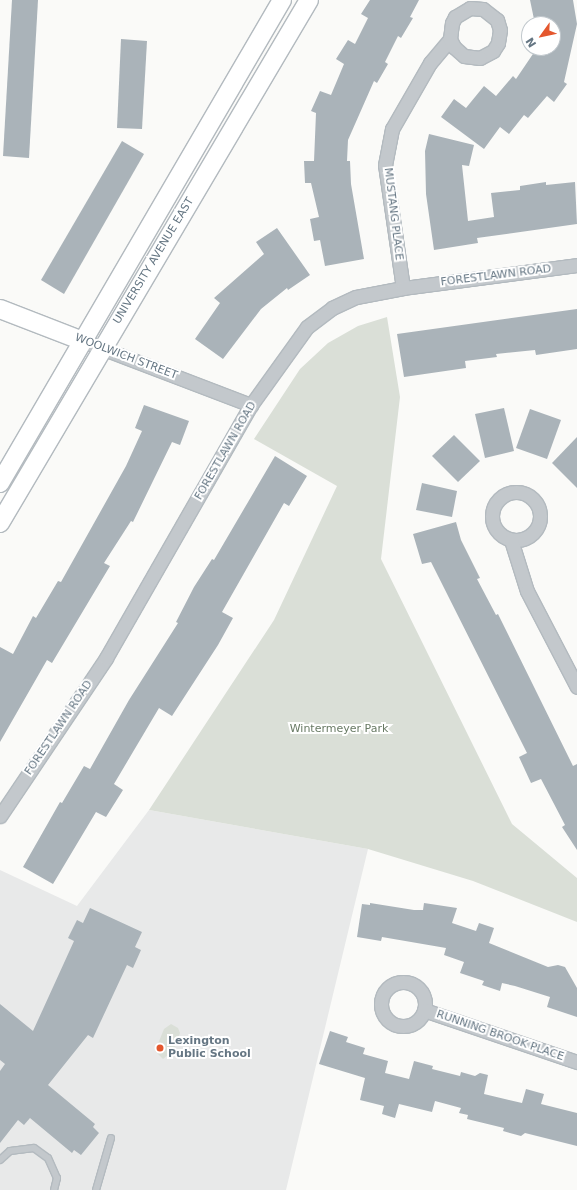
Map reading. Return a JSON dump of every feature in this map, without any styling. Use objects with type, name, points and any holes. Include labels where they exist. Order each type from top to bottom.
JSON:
[{"type":"main road","name":"UNIVERSITY AVENUE EAST","points":[[0,483],[282,0]]},
{"type":"main road","name":"UNIVERSITY AVENUE EAST","points":[[0,523],[102,348],[309,0]]},
{"type":"main road","name":"WOOLWICH STREET","points":[[0,309],[83,341]]},
{"type":"street","name":"MUSTANG PLACE","points":[[403,288],[385,165],[392,129],[430,62],[450,39]]},
{"type":"street","name":"FORESTLAWN ROAD","points":[[0,816],[106,658],[251,405],[307,327],[332,308],[356,297],[403,288],[577,265]]},
{"type":"street","name":"WOOLWICH STREET","points":[[83,341],[251,405]]},
{"type":"street","points":[[511,540],[527,591],[577,687]]},
{"type":"street","name":"RUNNING BROOK PLACE","points":[[424,1010],[577,1062]]},
{"type":"lane","points":[[96,1190],[111,1138]]},
{"type":"lane","points":[[0,1160],[10,1151],[34,1148],[48,1158],[57,1178],[54,1190]]},
{"type":"shaded area","name":"Lexington Public School","points":[[149,810],[368,849],[286,1190],[0,1190],[0,870],[77,906]]},
{"type":"green space","name":"Wintermeyer Park","points":[[387,317],[400,397],[381,559],[512,824],[577,878],[577,922],[473,881],[368,849],[149,810],[274,620],[337,486],[254,439],[300,369],[328,343],[358,326]]},
{"type":"green space","points":[[171,1024],[178,1028],[180,1033],[174,1050],[163,1059],[155,1051],[164,1029]]},
{"type":"building","points":[[12,0],[38,0],[29,158],[3,156]]},
{"type":"building","points":[[370,0],[419,0],[410,17],[413,18],[401,38],[398,36],[385,62],[388,64],[377,83],[374,81],[348,140],[347,161],[350,161],[351,184],[364,259],[325,266],[320,240],[314,241],[310,219],[319,217],[311,183],[305,183],[304,161],[314,161],[316,113],[311,111],[320,91],[331,95],[344,64],[336,59],[348,40],[355,44],[368,18],[361,14]]},
{"type":"building","points":[[530,0],[573,0],[577,24],[564,82],[567,84],[554,102],[547,96],[528,118],[524,115],[509,134],[500,127],[484,149],[441,117],[454,99],[466,108],[484,86],[496,96],[513,76],[516,79],[532,56],[561,56],[561,16],[533,16]]},
{"type":"building","points":[[121,39],[147,41],[142,129],[117,128]]},
{"type":"building","points":[[429,134],[474,145],[469,166],[462,165],[468,221],[494,217],[491,193],[520,190],[520,186],[546,182],[546,185],[575,182],[577,224],[477,238],[478,243],[434,250],[426,194],[425,151]]},
{"type":"building","points":[[122,141],[144,154],[64,294],[41,280]]},
{"type":"building","points":[[277,228],[310,275],[288,290],[287,288],[261,309],[223,359],[195,339],[220,303],[214,298],[264,254],[256,242]]},
{"type":"building","points":[[577,309],[577,349],[536,355],[535,350],[496,354],[497,357],[465,361],[466,368],[404,377],[397,334]]},
{"type":"building","points":[[144,405],[189,421],[180,445],[172,442],[133,522],[131,521],[104,563],[110,566],[52,663],[47,660],[0,742],[0,647],[13,654],[33,616],[36,618],[58,581],[61,582],[126,466],[142,431],[135,428]]},
{"type":"building","points":[[504,408],[514,451],[485,458],[475,414]]},
{"type":"building","points":[[530,409],[561,420],[547,459],[516,448]]},
{"type":"building","points":[[454,435],[480,461],[458,482],[432,456]]},
{"type":"building","points":[[577,437],[577,488],[552,463]]},
{"type":"building","points":[[275,456],[307,476],[289,506],[284,503],[222,612],[233,618],[218,645],[172,716],[159,708],[114,784],[123,790],[106,817],[96,812],[53,884],[23,867],[60,802],[62,803],[84,766],[90,769],[129,700],[178,623],[176,622],[194,587],[212,559],[214,560]]},
{"type":"building","points":[[422,483],[457,491],[452,517],[416,510]]},
{"type":"building","points":[[456,522],[461,540],[480,578],[477,579],[496,615],[498,614],[573,766],[577,764],[577,850],[562,827],[565,825],[541,779],[531,783],[519,757],[527,753],[431,562],[422,564],[413,534]]},
{"type":"building","points":[[370,903],[414,910],[423,910],[424,903],[457,908],[452,923],[476,931],[479,923],[494,928],[489,943],[548,967],[558,965],[565,967],[577,988],[577,1017],[547,1007],[550,997],[502,983],[500,991],[482,985],[484,981],[460,973],[464,962],[444,955],[446,948],[382,937],[381,941],[357,937],[362,904],[370,905]]},
{"type":"building","points":[[90,908],[142,932],[135,947],[141,950],[133,968],[127,965],[93,1038],[88,1035],[48,1085],[95,1124],[93,1127],[99,1133],[81,1155],[74,1150],[72,1153],[30,1118],[24,1125],[18,1120],[0,1143],[0,1071],[5,1064],[0,1060],[0,1004],[33,1031],[74,941],[68,938],[77,920],[83,923]]},
{"type":"building","points":[[330,1031],[348,1037],[346,1042],[365,1048],[363,1054],[388,1061],[385,1073],[409,1079],[414,1061],[433,1066],[432,1069],[460,1076],[461,1072],[475,1076],[480,1073],[488,1075],[484,1094],[522,1103],[526,1089],[544,1094],[541,1104],[577,1113],[577,1146],[525,1133],[521,1136],[503,1131],[504,1128],[467,1119],[468,1115],[459,1113],[461,1108],[435,1101],[432,1112],[399,1104],[395,1118],[382,1114],[384,1106],[360,1100],[365,1078],[319,1064]]},
{"type":"place","name":"Lexington Public School","points":[[160,1048]]}]
